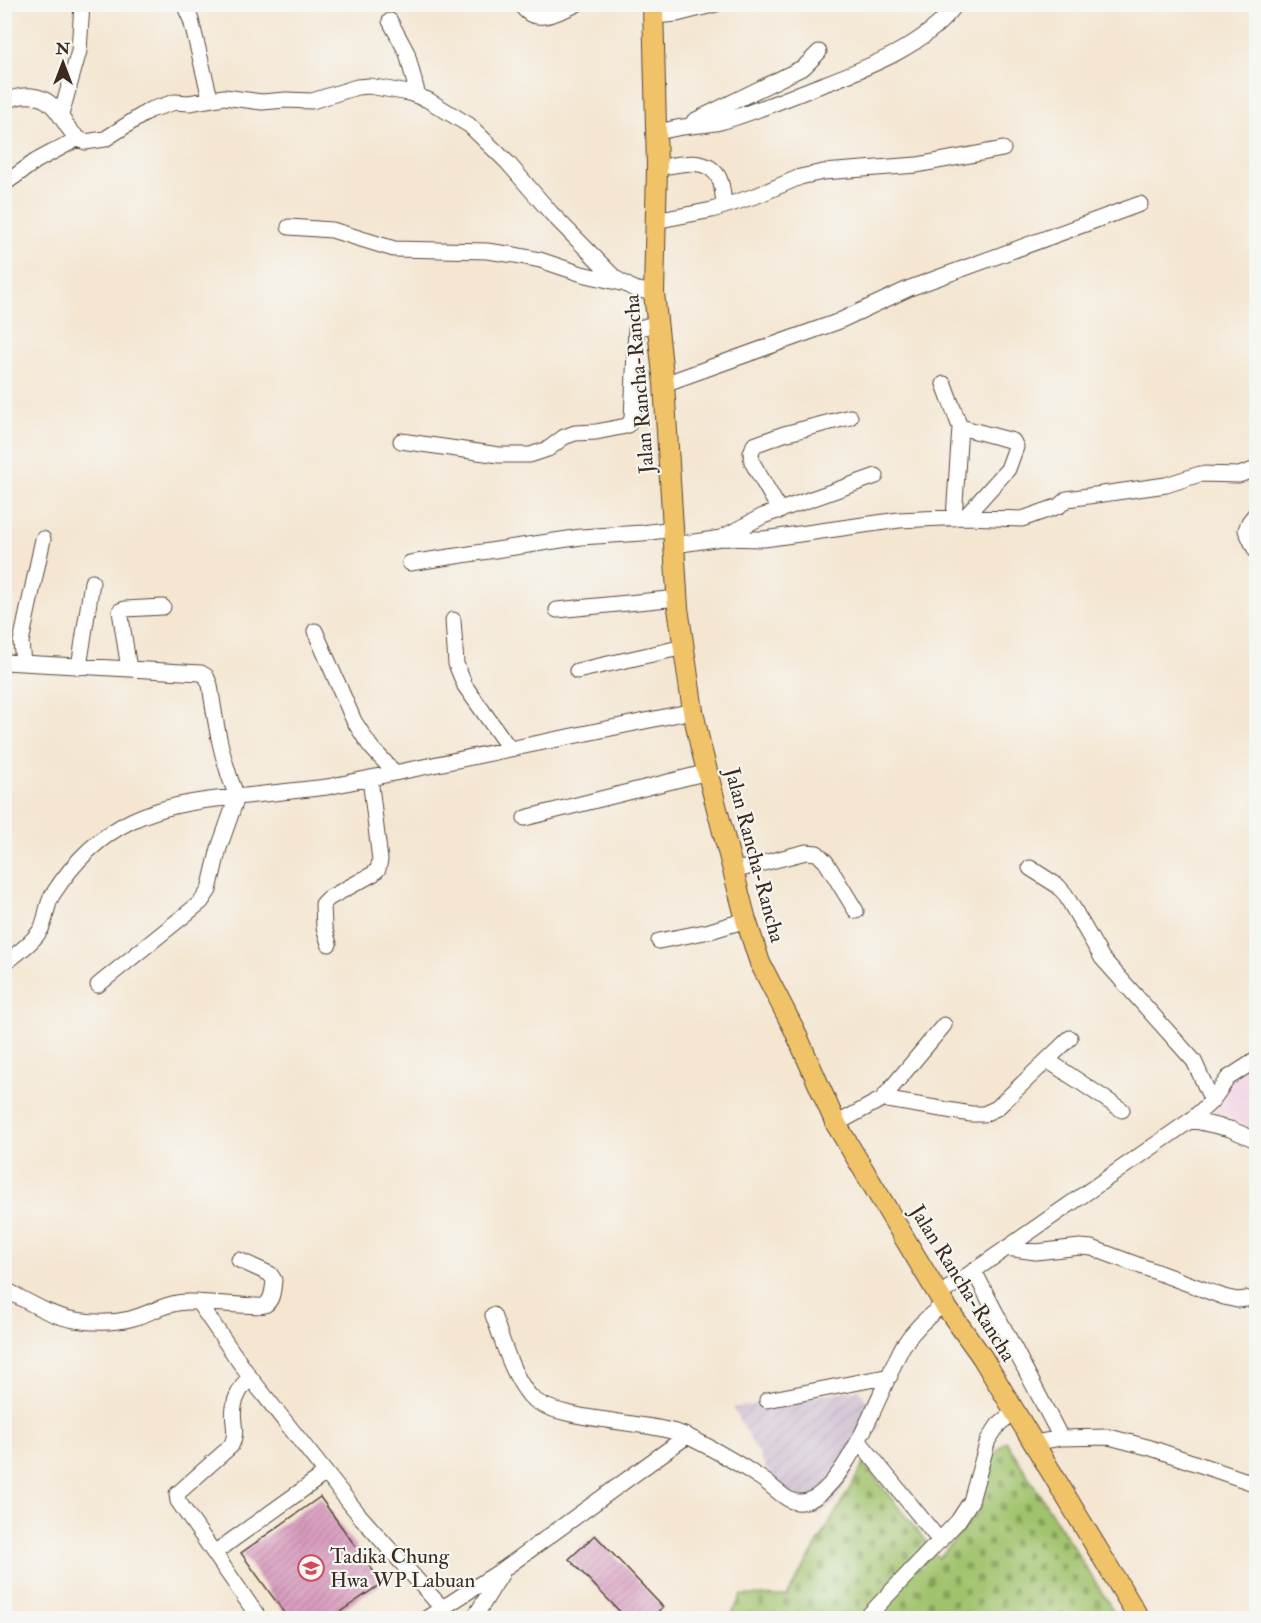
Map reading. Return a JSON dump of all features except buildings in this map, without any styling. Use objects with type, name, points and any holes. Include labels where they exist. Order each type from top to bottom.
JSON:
[{"type":"main road","name":"Jalan Rancha-Rancha","points":[[653,10],[657,168],[654,293],[664,384],[678,598],[693,711],[746,920],[760,963],[794,1029],[836,1124],[941,1299],[1015,1411],[1139,1618]]},
{"type":"street","points":[[61,115],[79,51],[82,4]]},
{"type":"street","points":[[184,4],[191,20],[210,98]]},
{"type":"street","points":[[521,4],[525,11],[533,16],[551,15],[577,4]]},
{"type":"street","points":[[653,10],[676,15],[716,4]]},
{"type":"street","points":[[656,132],[717,123],[753,112],[872,64],[929,33],[956,4]]},
{"type":"street","points":[[390,21],[407,53],[418,96]]},
{"type":"street","points":[[683,127],[804,67],[819,52]]},
{"type":"street","points":[[4,103],[17,97],[39,97],[48,100],[61,115],[71,134],[85,142],[105,139],[150,110],[175,102],[189,103],[224,97],[262,102],[312,101],[357,87],[369,86],[393,89],[418,96],[469,125],[508,163],[551,213],[615,278],[634,289],[654,293]]},
{"type":"street","points":[[4,184],[36,161],[77,139]]},
{"type":"street","points":[[655,221],[724,206],[758,195],[800,177],[823,172],[917,165],[1003,148]]},
{"type":"street","points":[[657,168],[691,162],[713,170],[720,180],[724,206]]},
{"type":"street","points":[[664,384],[837,322],[910,288],[1140,204]]},
{"type":"street","points":[[289,227],[332,230],[393,249],[487,251],[515,255],[624,284]]},
{"type":"street","points":[[401,441],[499,455],[530,455],[548,449],[564,437],[575,433],[596,432],[626,426],[632,418],[636,329],[658,323]]},
{"type":"street","points":[[944,384],[960,428],[960,517]]},
{"type":"street","points":[[780,511],[752,462],[751,453],[754,445],[784,434],[850,417]]},
{"type":"street","points":[[960,428],[1012,441],[1016,447],[1008,469],[960,517]]},
{"type":"street","points":[[410,563],[581,537],[642,533],[674,537],[764,539],[866,523],[960,517],[1022,519],[1059,506],[1074,497],[1166,485],[1200,474],[1239,475],[1257,469]]},
{"type":"street","points":[[721,538],[763,516],[876,476]]},
{"type":"street","points":[[1254,546],[1246,526],[1257,513]]},
{"type":"street","points":[[23,663],[21,642],[43,539]]},
{"type":"street","points":[[79,667],[92,582]]},
{"type":"street","points":[[557,610],[678,598]]},
{"type":"street","points":[[129,669],[120,611],[163,607]]},
{"type":"street","points":[[453,620],[456,664],[465,686],[509,748]]},
{"type":"street","points":[[315,631],[354,721],[370,746],[395,773]]},
{"type":"street","points":[[577,671],[684,647]]},
{"type":"street","points":[[4,662],[189,671],[206,676],[210,685],[225,768],[237,797],[219,848],[209,891],[201,902],[98,985]]},
{"type":"street","points":[[4,964],[32,940],[41,928],[51,897],[72,866],[100,841],[133,818],[196,800],[327,787],[693,711]]},
{"type":"street","points":[[525,818],[708,772]]},
{"type":"street","points":[[329,944],[324,927],[323,904],[329,898],[378,869],[380,860],[370,778]]},
{"type":"street","points":[[733,871],[806,852],[817,854],[825,862],[856,911]]},
{"type":"street","points":[[1030,868],[1058,886],[1065,894],[1102,958],[1194,1060],[1212,1101]]},
{"type":"street","points":[[659,941],[700,933],[746,920]]},
{"type":"street","points":[[836,1124],[882,1099],[944,1025]]},
{"type":"street","points":[[882,1099],[971,1114],[984,1114],[998,1108],[1070,1038]]},
{"type":"street","points":[[1047,1060],[1122,1110]]},
{"type":"street","points":[[494,1315],[514,1371],[527,1392],[540,1404],[558,1412],[660,1427],[725,1454],[792,1501],[806,1500],[820,1494],[832,1482],[859,1441],[902,1348],[915,1328],[941,1299],[1006,1248],[1191,1120],[1212,1101],[1228,1078],[1257,1060]]},
{"type":"street","points":[[1191,1120],[1257,1140]]},
{"type":"street","points":[[1006,1248],[1036,1252],[1080,1247],[1092,1248],[1224,1297],[1237,1300],[1257,1298]]},
{"type":"street","points":[[4,1289],[58,1316],[94,1322],[131,1318],[173,1304],[222,1302],[264,1306],[270,1299],[274,1281],[270,1274],[239,1260]]},
{"type":"street","points":[[974,1271],[1061,1438]]},
{"type":"street","points":[[198,1302],[249,1376],[360,1516],[442,1608]]},
{"type":"street","points":[[249,1376],[235,1400],[233,1410],[236,1437],[231,1446],[177,1494],[177,1501],[259,1618]]},
{"type":"street","points":[[767,1400],[890,1376]]},
{"type":"street","points":[[866,1618],[958,1521],[971,1501],[988,1440],[999,1424],[1015,1411]]},
{"type":"street","points":[[427,1618],[505,1568],[687,1437]]},
{"type":"street","points":[[1034,1443],[1061,1438],[1109,1437],[1151,1448],[1257,1484]]},
{"type":"street","points":[[859,1441],[940,1541]]},
{"type":"street","points":[[214,1553],[326,1473]]},
{"type":"street","points":[[474,1618],[505,1568]]},
{"type":"shaded area","points":[[1256,1050],[1256,1131],[1215,1112],[1225,1095],[1214,1082],[1227,1069]]},
{"type":"shaded area","points":[[859,1389],[880,1425],[834,1502],[819,1514],[799,1515],[786,1504],[733,1408]]},
{"type":"green space","points":[[1006,1441],[1118,1618],[729,1618],[742,1595],[787,1596],[864,1464],[939,1558],[980,1510],[991,1458]]},
{"type":"place","name":"Tadika Chung Hwa WP Labuan","points":[[311,1568]]}]
